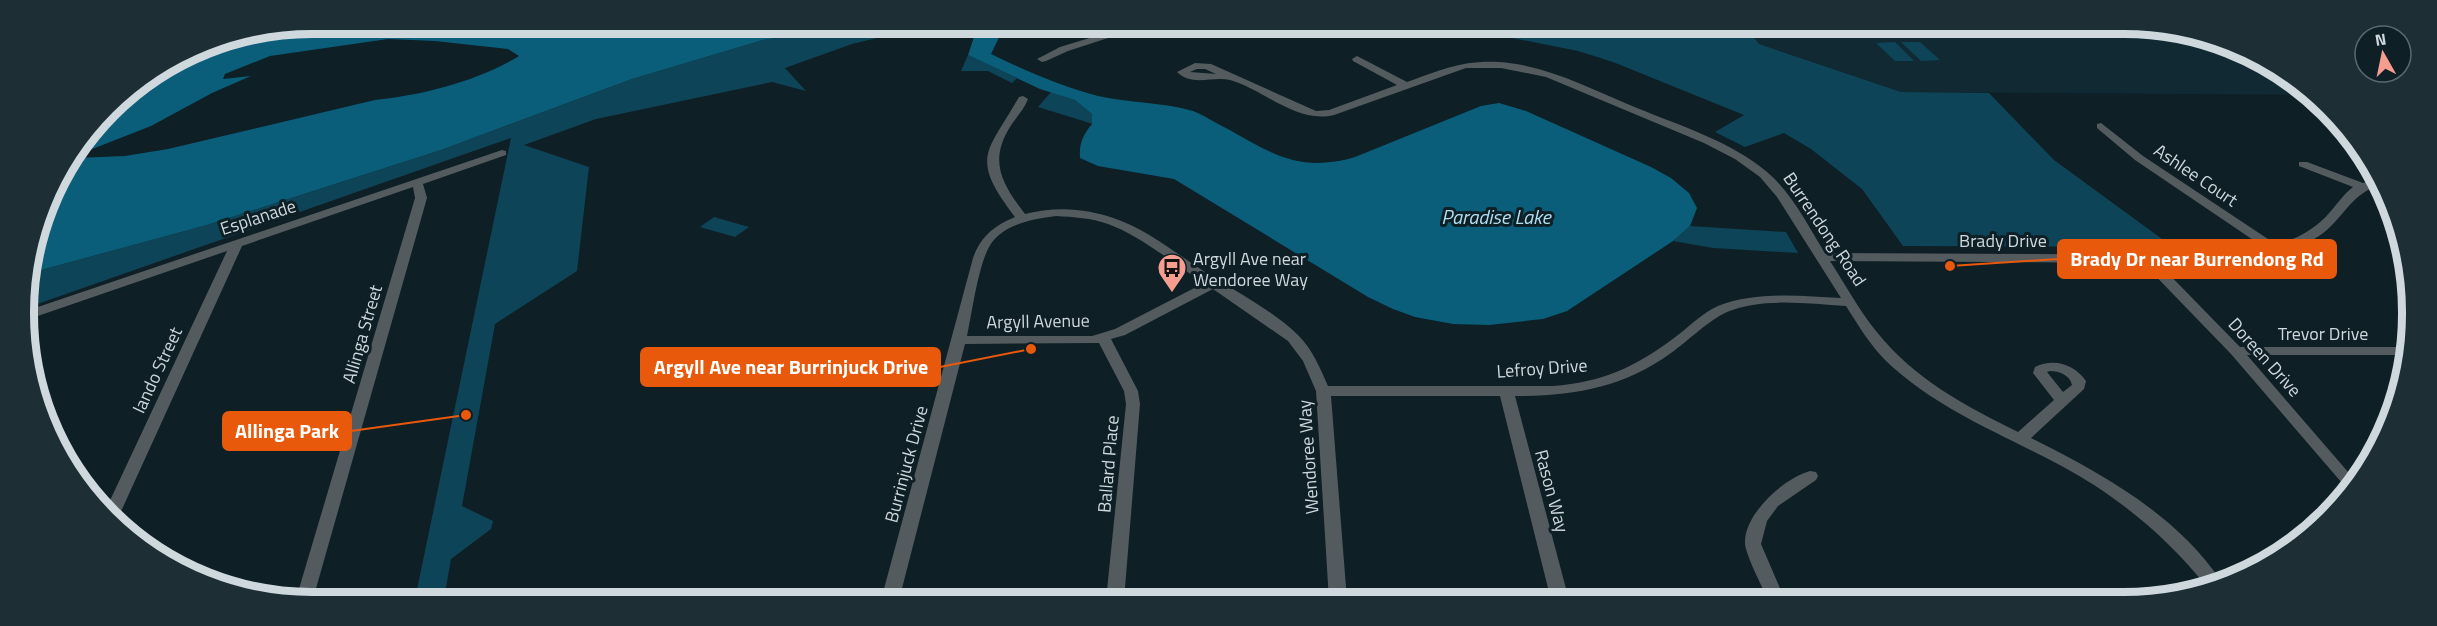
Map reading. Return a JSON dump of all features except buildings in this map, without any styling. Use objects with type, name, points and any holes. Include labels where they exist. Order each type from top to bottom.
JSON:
[{"type":"street","points":[[1042,59],[1064,49],[1113,34]]},
{"type":"street","points":[[1357,59],[1406,86]]},
{"type":"street","name":"Burrendong Road","points":[[1233,77],[1305,111],[1317,114],[1330,113],[1465,65],[1501,65],[1549,75],[1708,141],[1739,157],[1764,175],[1782,195],[1883,351],[1910,376],[1946,400],[2078,469],[2143,511],[2178,542],[2209,578]]},
{"type":"street","points":[[1023,99],[1019,110],[1004,127],[995,148],[993,167],[997,185],[1023,219]]},
{"type":"street","name":"Ashlee Court","points":[[2102,126],[2139,158],[2275,249]]},
{"type":"street","name":"Esplanade","points":[[34,313],[502,153]]},
{"type":"street","points":[[2303,164],[2363,187]]},
{"type":"street","name":"Allinga Street","points":[[307,592],[421,198],[419,186],[416,184]]},
{"type":"street","name":"Brady Drive","points":[[1822,257],[2222,258],[2275,249],[2318,231],[2346,198],[2371,185]]},
{"type":"street","name":"Wendoree Way","points":[[1023,219],[1048,213],[1070,212],[1092,214],[1114,220],[1261,314],[1293,338],[1310,360],[1323,391],[1337,592]]},
{"type":"street","name":"Burrinjuck Drive","points":[[892,592],[959,340],[979,255],[988,240],[1003,228],[1023,219]]},
{"type":"street","name":"Iando Street","points":[[115,508],[237,243]]},
{"type":"street","name":"Doreen Drive","points":[[2146,258],[2235,351],[2348,479]]},
{"type":"street","name":"Argyll Avenue","points":[[959,340],[1104,338],[1213,284]]},
{"type":"street","name":"Lefroy Drive","points":[[1323,391],[1568,390],[1610,381],[1639,368],[1720,310],[1740,303],[1850,302]]},
{"type":"street","name":"Ballard Place","points":[[1104,338],[1131,391],[1133,404],[1116,592]]},
{"type":"street","name":"Trevor Drive","points":[[2235,351],[2400,351]]},
{"type":"street","name":"Rason Way","points":[[1506,391],[1558,592]]},
{"type":"street","points":[[2020,439],[2061,399]]},
{"type":"street","points":[[1774,592],[1753,544],[1759,520],[1772,502],[1810,476]]},
{"type":"shaded area","points":[[800,34],[894,34],[852,44],[785,68],[806,91],[772,82],[596,119],[524,145],[589,167],[577,271],[495,324],[462,506],[493,521],[491,529],[451,559],[445,592],[416,592],[511,138],[34,305],[38,271],[207,225],[441,150],[632,79],[763,40]]},
{"type":"shaded area","points":[[1492,34],[1751,34],[1759,44],[1901,92],[1989,93],[2054,160],[2173,247],[1903,246],[1862,189],[1811,149],[1784,133],[1745,147],[1715,132],[1744,115],[1613,62],[1578,51]]},
{"type":"shaded area","points":[[1751,34],[2142,35],[2178,40],[2214,49],[2247,63],[2279,81],[2297,95],[1901,92],[1759,44]]},
{"type":"shaded area","points":[[1895,42],[1914,61],[1895,61],[1876,43]]},
{"type":"shaded area","points":[[1901,42],[1920,42],[1940,60],[1921,61]]},
{"type":"shaded area","points":[[968,55],[1017,78],[1012,83],[988,71],[961,71]]},
{"type":"shaded area","points":[[1051,92],[1075,100],[1092,114],[1093,124],[1038,107]]},
{"type":"shaded area","points":[[714,217],[749,227],[735,237],[700,227]]},
{"type":"shaded area","points":[[1690,226],[1786,232],[1798,253],[1713,248],[1673,241]]},
{"type":"water","points":[[313,34],[800,34],[763,40],[632,79],[441,150],[207,225],[38,271],[49,223],[63,190],[81,158],[125,156],[168,149],[375,100],[412,95],[468,80],[519,56],[508,49],[435,41],[388,39],[270,56],[225,74],[223,79],[251,76],[212,93],[151,126],[86,152],[116,116],[158,81],[190,63],[223,49],[277,37]]},
{"type":"water","name":"Paradise Lake","points":[[975,34],[1001,34],[991,54],[1030,72],[1098,96],[1193,111],[1258,146],[1302,162],[1318,163],[1355,157],[1481,106],[1499,103],[1526,111],[1651,167],[1671,178],[1689,193],[1697,208],[1690,226],[1673,241],[1567,311],[1543,319],[1489,325],[1453,324],[1415,317],[1368,297],[1174,179],[1098,166],[1080,158],[1081,144],[1092,124],[1092,114],[1075,100],[1040,89],[968,55]]},
{"type":"place","name":"Brady Dr near Burrendong Rd","points":[[1950,266]]},
{"type":"place","name":"Argyll Ave near Wendoree Way","points":[[1172,294]]},
{"type":"place","name":"Argyll Ave near Burrinjuck Drive","points":[[1031,349]]},
{"type":"place","name":"Allinga Park","points":[[466,415]]}]
